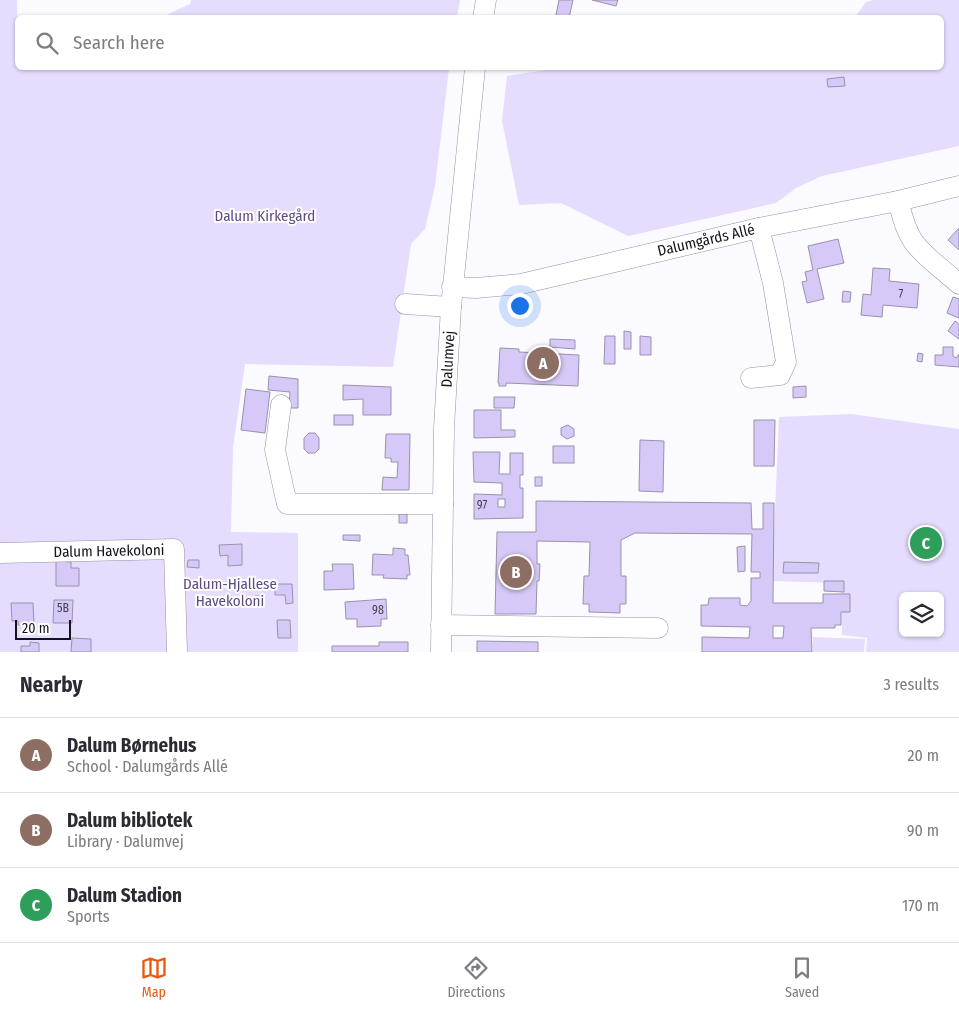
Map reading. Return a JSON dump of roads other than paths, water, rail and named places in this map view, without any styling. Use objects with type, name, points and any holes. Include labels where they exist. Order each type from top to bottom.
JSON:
[{"type":"street","points":[[484,15],[486,0]]},
{"type":"street","name":"Dalumvej","points":[[441,652],[444,428],[452,297],[476,70]]},
{"type":"street","name":"Dalumgårds Allé","points":[[405,304],[452,297],[482,288],[521,284],[759,228],[898,201],[959,186]]},
{"type":"street","points":[[898,201],[912,240],[922,252],[959,284]]},
{"type":"street","points":[[751,378],[780,375],[786,362],[773,283],[759,228]]},
{"type":"street","points":[[281,405],[275,450],[287,504],[443,504]]},
{"type":"street","name":"Dalum Havekoloni","points":[[0,553],[174,549],[177,652]]},
{"type":"street","points":[[441,626],[658,628]]},
{"type":"place","name":"Dalum Børnehus","points":[[543,363]]},
{"type":"place","name":"Dalum Stadion","points":[[926,543]]},
{"type":"place","name":"Dalum bibliotek","points":[[516,572]]},
{"type":"park label","name":"Dalum Kirkegård","points":[[265,216]]},
{"type":"park label","name":"Dalum-Hjallese Havekoloni","points":[[230,592]]}]
